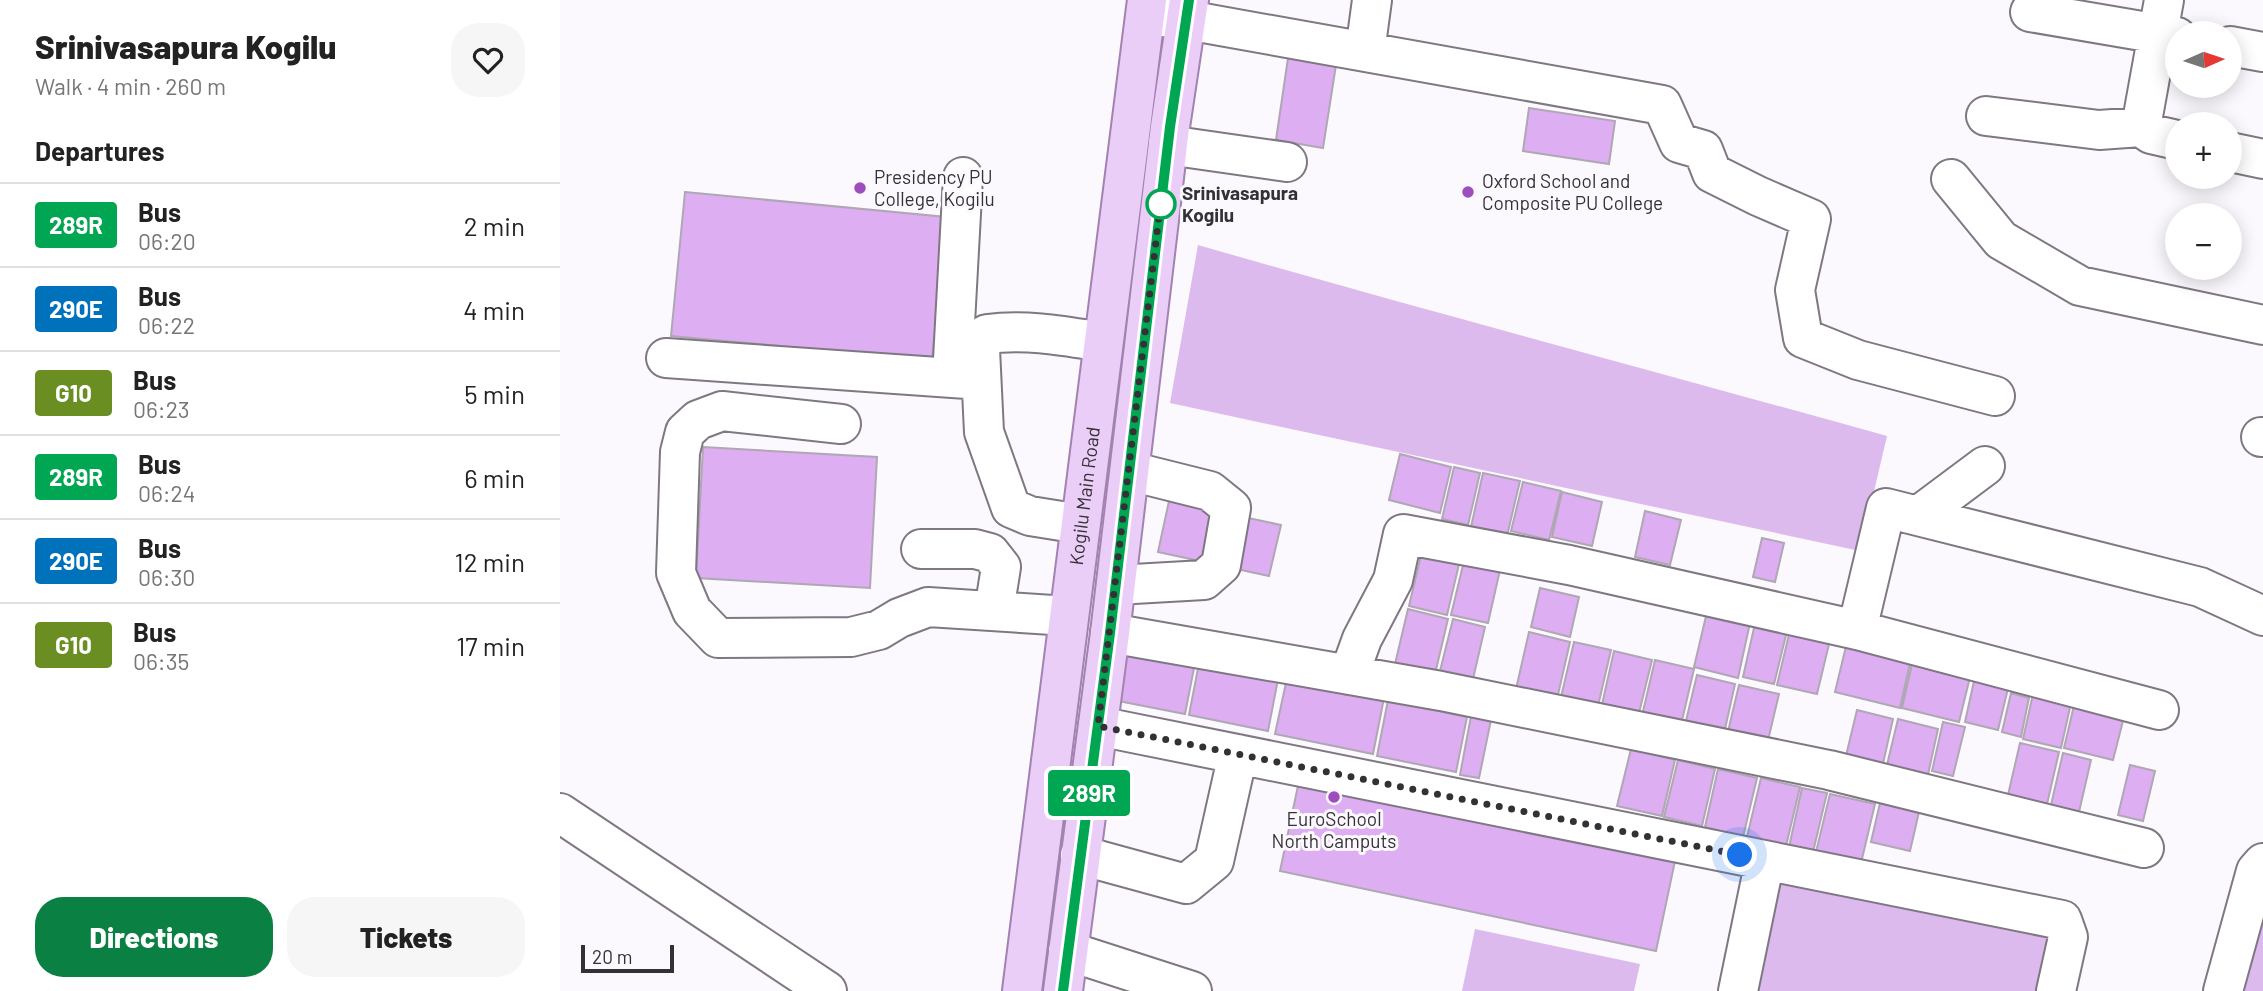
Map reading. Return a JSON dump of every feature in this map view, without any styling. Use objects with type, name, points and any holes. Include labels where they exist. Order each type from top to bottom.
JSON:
[{"type":"main road","name":"Kogilu Main Road","points":[[1021,991],[1102,342],[1147,8]]},
{"type":"main road","points":[[1063,991],[1116,586],[1168,145],[1188,10]]},
{"type":"street","points":[[1365,52],[1372,0]]},
{"type":"street","points":[[1147,8],[1188,10],[1365,52],[1662,105],[1679,143],[1703,150],[1712,173],[1811,219],[1795,290],[1803,338],[1858,360],[1995,396]]},
{"type":"street","points":[[2031,12],[2165,23]]},
{"type":"street","points":[[2141,127],[2165,27]]},
{"type":"street","points":[[2242,48],[2263,52]]},
{"type":"street","points":[[1986,116],[2099,130],[2141,127],[2151,134],[2165,138]]},
{"type":"street","points":[[1168,145],[1287,162]]},
{"type":"street","points":[[2242,155],[2263,159]]},
{"type":"street","points":[[963,177],[966,379],[1011,508],[1030,516],[1080,524]]},
{"type":"street","points":[[1951,179],[2001,240],[2080,286],[2263,325]]},
{"type":"street","points":[[966,379],[988,334],[1012,331],[1102,342]]},
{"type":"street","points":[[666,358],[966,379]]},
{"type":"street","points":[[841,424],[722,411],[698,420],[685,432],[680,452],[676,573],[692,611],[718,638],[851,637],[879,630],[899,618],[929,607],[1069,616]]},
{"type":"street","points":[[1918,516],[1985,466]]},
{"type":"street","points":[[1116,586],[1203,580],[1220,565],[1231,508],[1210,491],[1130,471]]},
{"type":"street","points":[[1857,631],[1886,508],[2200,587],[2263,616]]},
{"type":"street","points":[[1349,675],[1362,639],[1393,580],[1403,534],[1569,565],[1857,631],[2159,710]]},
{"type":"street","points":[[921,549],[975,550],[990,553],[1001,567],[994,611]]},
{"type":"street","points":[[1110,633],[1455,694],[1829,770],[2144,848]]},
{"type":"street","points":[[1098,726],[2062,920],[2068,937],[2056,991]]},
{"type":"street","points":[[1080,855],[1186,884],[1214,861],[1238,754]]},
{"type":"street","points":[[560,813],[827,991]]},
{"type":"street","points":[[1738,991],[1765,860]]},
{"type":"street","points":[[2223,991],[2256,870],[2263,863]]},
{"type":"street","points":[[1068,951],[1192,991]]},
{"type":"shaded area","points":[[1198,245],[1887,436],[1860,551],[1170,403]]},
{"type":"shaded area","points":[[1780,879],[2049,937],[2037,991],[1757,991]]},
{"type":"shaded area","points":[[2263,920],[2263,991],[2244,991]]},
{"type":"shaded area","points":[[1475,929],[1640,964],[1634,991],[1462,991]]},
{"type":"building","points":[[1288,58],[1336,65],[1323,148],[1276,140]]},
{"type":"building","points":[[1529,108],[1615,121],[1609,164],[1523,151]]},
{"type":"building","points":[[685,192],[946,217],[932,360],[671,336]]},
{"type":"building","points":[[703,447],[877,457],[870,588],[696,578]]},
{"type":"building","points":[[1400,454],[1451,467],[1440,513],[1389,500]]},
{"type":"building","points":[[1454,467],[1480,473],[1468,525],[1442,519]]},
{"type":"building","points":[[1483,473],[1520,481],[1507,536],[1471,527]]},
{"type":"building","points":[[1523,482],[1561,491],[1549,540],[1511,531]]},
{"type":"building","points":[[1562,492],[1602,502],[1592,546],[1552,537]]},
{"type":"building","points":[[1169,501],[1281,525],[1269,576],[1158,552]]},
{"type":"building","points":[[1645,511],[1681,520],[1670,565],[1635,557]]},
{"type":"building","points":[[1762,538],[1784,543],[1775,582],[1753,577]]},
{"type":"building","points":[[1422,551],[1460,560],[1447,615],[1409,606]]},
{"type":"building","points":[[1464,561],[1500,570],[1488,623],[1451,615]]},
{"type":"building","points":[[1540,588],[1579,597],[1570,637],[1531,627]]},
{"type":"building","points":[[1408,609],[1448,619],[1435,674],[1395,664]]},
{"type":"building","points":[[1707,612],[1750,623],[1738,678],[1694,667]]},
{"type":"building","points":[[1453,619],[1485,627],[1473,679],[1440,671]]},
{"type":"building","points":[[1756,619],[1788,627],[1774,684],[1743,677]]},
{"type":"building","points":[[1790,630],[1830,640],[1817,694],[1777,685]]},
{"type":"building","points":[[1529,632],[1570,642],[1557,699],[1516,689]]},
{"type":"building","points":[[1848,638],[1912,654],[1900,708],[1835,692]]},
{"type":"building","points":[[1574,642],[1611,650],[1598,706],[1561,697]]},
{"type":"building","points":[[1129,644],[1196,658],[1185,714],[1118,701]]},
{"type":"building","points":[[1614,651],[1652,660],[1638,717],[1601,709]]},
{"type":"building","points":[[1914,655],[1972,669],[1959,722],[1902,708]]},
{"type":"building","points":[[1200,658],[1279,674],[1268,731],[1189,715]]},
{"type":"building","points":[[1655,660],[1694,669],[1680,729],[1641,720]]},
{"type":"building","points":[[1976,672],[2010,680],[1998,730],[1965,722]]},
{"type":"building","points":[[1697,675],[1735,684],[1723,738],[1684,729]]},
{"type":"building","points":[[1287,678],[1384,698],[1373,754],[1275,734]]},
{"type":"building","points":[[1739,685],[1779,694],[1766,749],[1726,740]]},
{"type":"building","points":[[2035,685],[2073,694],[2061,748],[2023,739]]},
{"type":"building","points":[[2011,693],[2029,698],[2021,737],[2002,732]]},
{"type":"building","points":[[2076,697],[2126,709],[2113,760],[2064,748]]},
{"type":"building","points":[[1388,700],[1467,717],[1456,772],[1377,756]]},
{"type":"building","points":[[1857,710],[1893,719],[1882,768],[1845,760]]},
{"type":"building","points":[[1471,716],[1491,720],[1479,778],[1460,775]]},
{"type":"building","points":[[1898,719],[1938,729],[1927,779],[1886,769]]},
{"type":"building","points":[[1943,722],[1965,727],[1953,776],[1932,771]]},
{"type":"building","points":[[2020,743],[2059,752],[2047,804],[2008,795]]},
{"type":"building","points":[[1631,749],[1675,760],[1662,816],[1617,806]]},
{"type":"building","points":[[2063,753],[2091,760],[2079,812],[2051,805]]},
{"type":"building","points":[[1678,760],[1715,769],[1702,826],[1664,817]]},
{"type":"building","points":[[2130,765],[2155,771],[2143,821],[2118,815]]},
{"type":"building","points":[[1718,769],[1757,778],[1743,837],[1705,827]]},
{"type":"building","points":[[1761,778],[1800,787],[1786,846],[1747,837]]},
{"type":"building","points":[[1299,781],[1675,861],[1656,951],[1280,871]]},
{"type":"building","points":[[1802,788],[1827,793],[1813,852],[1789,847]]},
{"type":"building","points":[[1830,794],[1875,804],[1861,863],[1816,852]]},
{"type":"building","points":[[1880,803],[1919,812],[1910,851],[1871,842]]},
{"type":"bus line","name":"289R","points":[[1063,991],[1110,633],[1170,127],[1189,0]]},
{"type":"place","name":"Presidency PU College, Kogilu","points":[[860,188]]},
{"type":"place","name":"Oxford School and Composite PU College","points":[[1468,192]]},
{"type":"place","name":"Srinivasapura Kogilu","points":[[1161,204]]},
{"type":"place","name":"EuroSchool North Camputs","points":[[1334,797]]},
{"type":"route","points":[[1161,204],[1161,199],[1098,726],[1740,855]]}]
